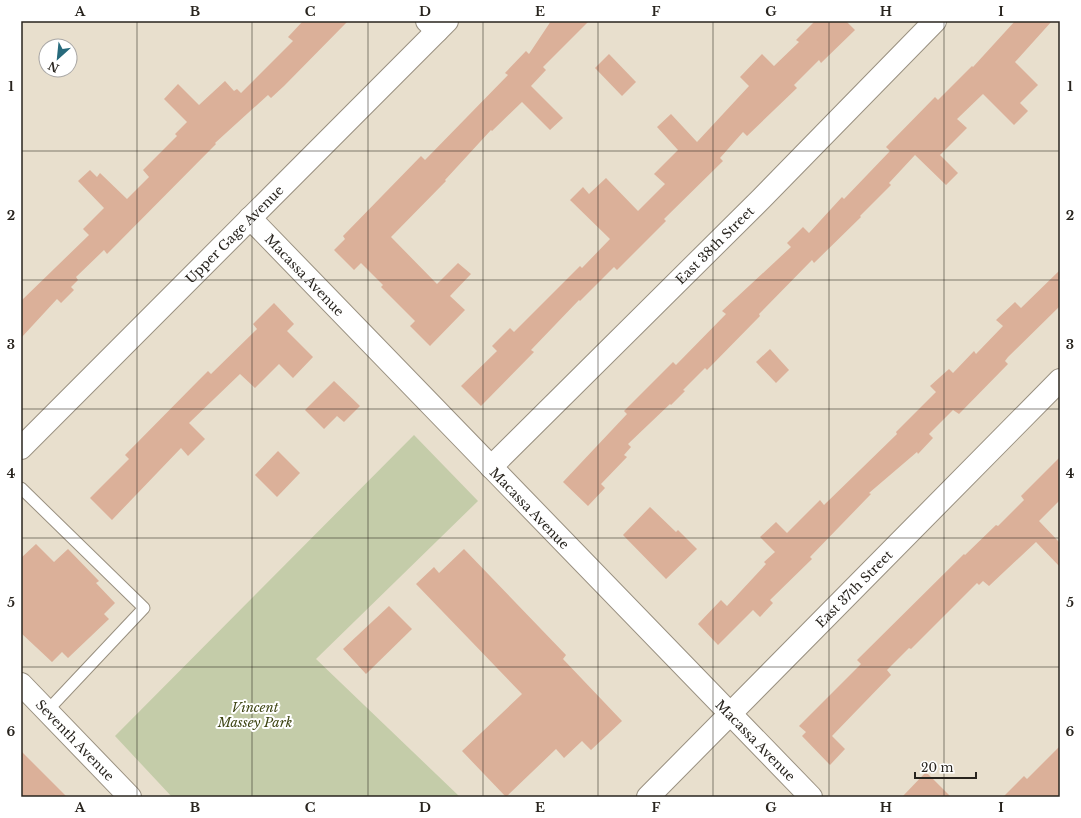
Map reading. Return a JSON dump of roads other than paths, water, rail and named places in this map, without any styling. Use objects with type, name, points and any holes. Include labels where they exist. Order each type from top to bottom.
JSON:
[{"type":"street","name":"East 38th Street","points":[[491,467],[761,199],[935,21]]},
{"type":"street","name":"Upper Gage Avenue","points":[[21,448],[250,218],[437,24]]},
{"type":"street","name":"Macassa Avenue","points":[[250,218],[429,405],[811,797]]},
{"type":"street","name":"East 37th Street","points":[[648,797],[1060,380]]},
{"type":"street","name":"Seventh Avenue","points":[[21,684],[130,797]]},
{"type":"lane","points":[[21,488],[144,608],[47,711]]},
{"type":"park label","name":"Vincent Massey Park","points":[[255,714]]}]
